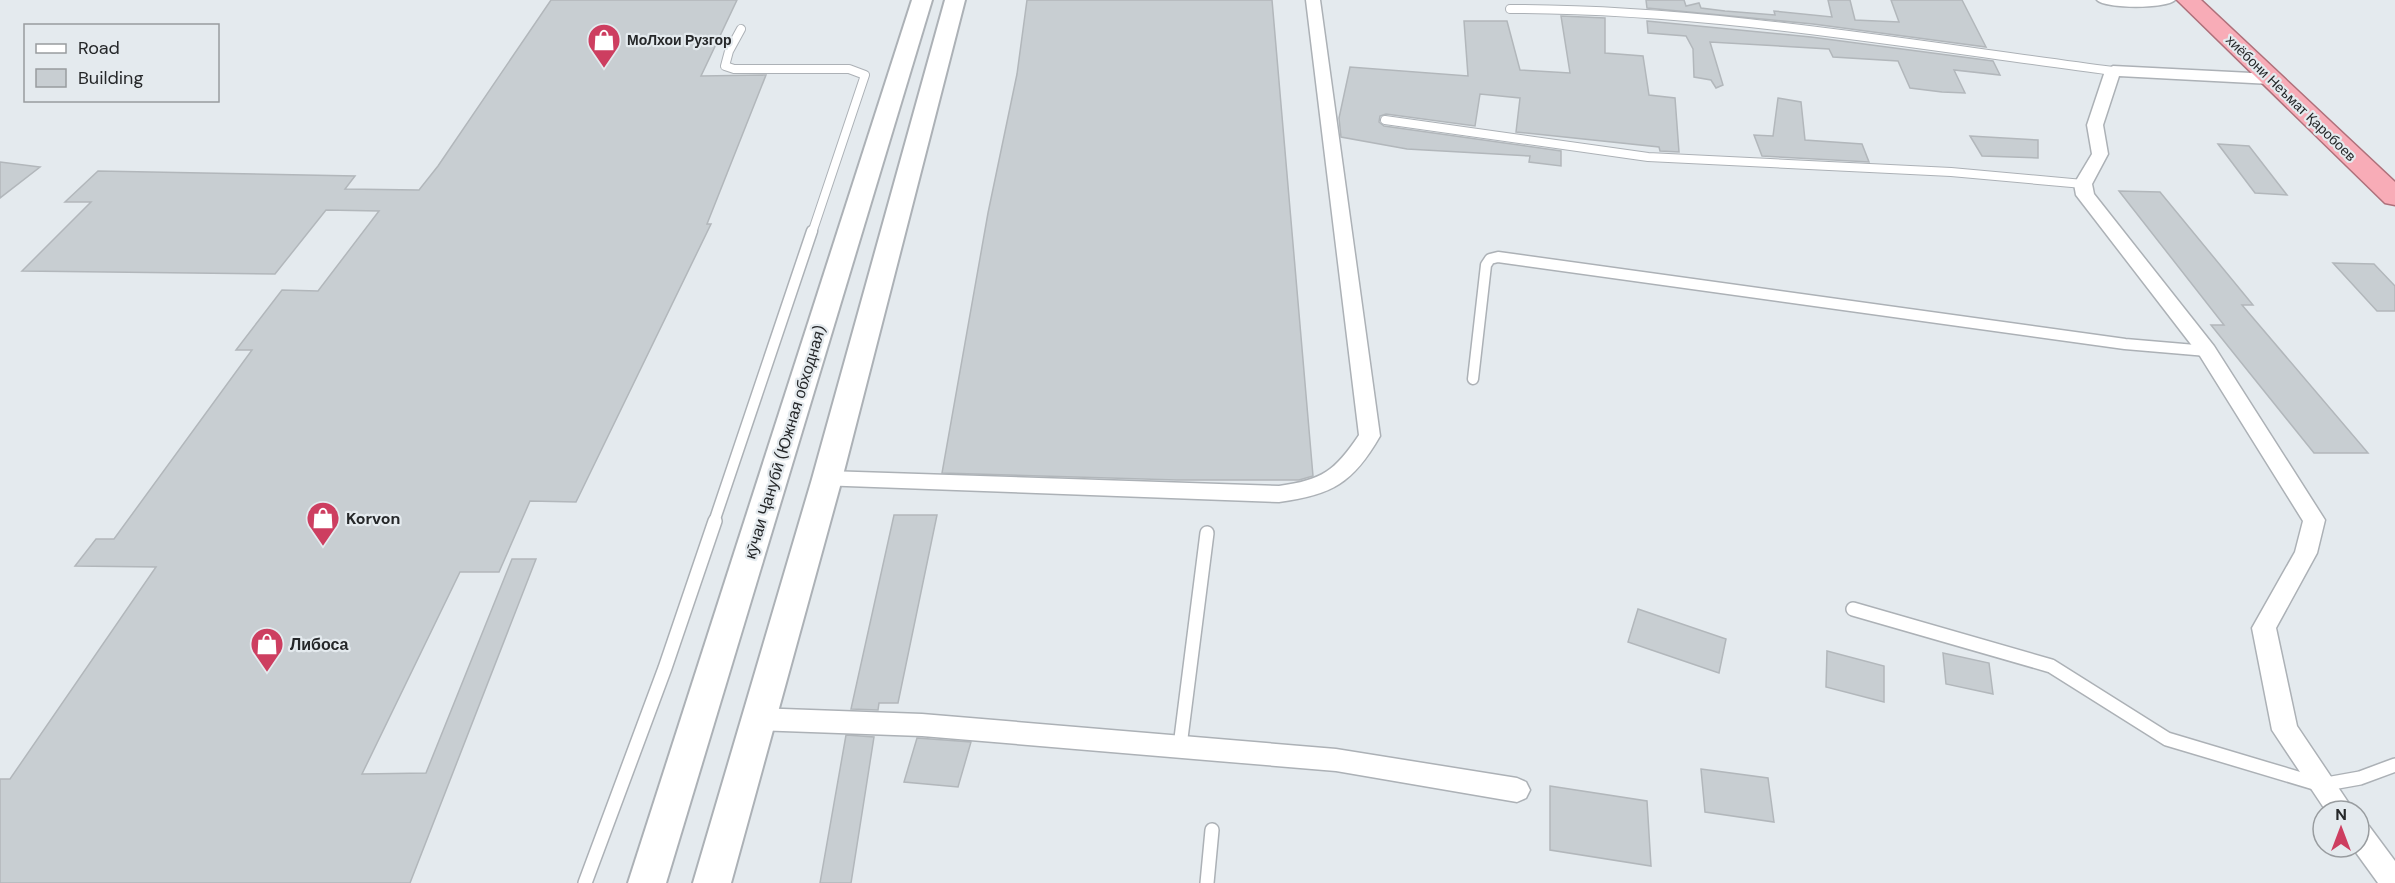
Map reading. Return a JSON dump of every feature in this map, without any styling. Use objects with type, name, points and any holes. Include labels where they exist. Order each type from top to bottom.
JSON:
[{"type":"highway","name":"хиёбони Неъмат Қаробоев","points":[[2188,0],[2395,197]]},
{"type":"main road","name":"кӯчаи Ҷанубӣ (Южная обходная)","points":[[647,883],[921,0]]},
{"type":"main road","points":[[712,883],[827,479],[955,0]]},
{"type":"street","points":[[827,479],[1279,494],[1310,491],[1329,484],[1348,469],[1370,436],[1313,0]]},
{"type":"street","points":[[2104,0],[2168,0]]},
{"type":"street","points":[[2271,79],[2113,71],[2095,125],[2100,154],[2083,184],[2085,195],[2207,351],[2314,520],[2306,553],[2264,628],[2285,730],[2332,799]]},
{"type":"street","points":[[758,719],[922,724],[1336,760],[1517,790]]},
{"type":"street","points":[[2371,852],[2395,883]]},
{"type":"lane","points":[[1510,9],[1577,9],[1714,19],[2113,71]]},
{"type":"lane","points":[[585,883],[665,668],[865,75],[849,69],[734,69],[725,66],[729,51],[741,29]]},
{"type":"lane","points":[[1385,120],[1648,157],[1951,172],[2083,184]]},
{"type":"lane","points":[[1473,380],[1486,265],[1490,259],[1498,257],[2125,344],[2207,351]]},
{"type":"lane","points":[[1180,746],[1207,533]]},
{"type":"lane","points":[[1853,609],[2051,666],[2167,739],[2321,785],[2361,778],[2395,765]]},
{"type":"lane","points":[[1208,883],[1212,830]]},
{"type":"building","points":[[551,0],[737,0],[701,76],[766,75],[707,224],[711,224],[576,502],[530,501],[499,572],[460,572],[362,774],[426,773],[512,559],[536,559],[410,883],[0,883],[0,779],[10,779],[156,567],[75,566],[96,539],[114,539],[252,350],[236,350],[282,290],[318,291],[379,211],[326,210],[275,274],[22,271],[91,202],[65,202],[98,171],[355,176],[345,189],[419,190],[438,166]]},
{"type":"building","points":[[1027,0],[1272,0],[1313,476],[1299,480],[1177,480],[942,473],[988,213],[1017,74]]},
{"type":"building","points":[[1646,0],[1684,0],[1686,6],[1699,3],[1701,8],[1725,11],[1775,15],[1774,11],[1832,17],[1828,0],[1850,0],[1855,20],[1899,22],[1891,0],[1962,0],[1986,47],[1813,24],[1647,8]]},
{"type":"building","points":[[1561,16],[1605,18],[1605,53],[1643,56],[1649,95],[1675,98],[1679,152],[1660,151],[1659,147],[1516,132],[1520,98],[1480,94],[1475,126],[1386,114],[1380,116],[1379,122],[1384,126],[1561,151],[1561,166],[1529,162],[1530,156],[1407,149],[1341,137],[1339,118],[1350,67],[1468,76],[1464,21],[1507,21],[1520,70],[1570,73]]},
{"type":"building","points":[[1647,21],[1811,37],[1993,61],[2000,75],[1954,70],[1965,93],[1942,92],[1910,88],[1898,61],[1833,57],[1829,49],[1710,42],[1723,85],[1716,88],[1711,80],[1694,77],[1693,49],[1686,36],[1648,33]]},
{"type":"building","points":[[1778,98],[1801,102],[1805,140],[1862,144],[1869,162],[1762,156],[1754,135],[1773,136]]},
{"type":"building","points":[[1970,136],[2038,140],[2038,158],[1982,156]]},
{"type":"building","points":[[2218,144],[2249,146],[2287,195],[2255,193]]},
{"type":"building","points":[[0,162],[40,167],[0,198]]},
{"type":"building","points":[[2119,191],[2160,192],[2253,305],[2242,305],[2368,453],[2314,453],[2211,325],[2224,325]]},
{"type":"building","points":[[2333,263],[2374,264],[2395,286],[2395,311],[2377,311]]},
{"type":"building","points":[[894,515],[937,515],[898,703],[879,703],[878,710],[851,709]]},
{"type":"building","points":[[1638,609],[1726,639],[1719,673],[1628,642]]},
{"type":"building","points":[[1827,651],[1884,666],[1884,702],[1826,687]]},
{"type":"building","points":[[1943,653],[1989,663],[1993,694],[1946,684]]},
{"type":"building","points":[[846,735],[874,737],[851,883],[820,883]]},
{"type":"building","points":[[917,738],[971,742],[958,787],[904,782]]},
{"type":"building","points":[[1701,769],[1768,778],[1774,822],[1705,812]]},
{"type":"building","points":[[1550,786],[1647,801],[1651,866],[1550,850]]},
{"type":"place","name":"МоЛхои Рузгор","points":[[604,69]]},
{"type":"place","name":"Korvon","points":[[323,547]]},
{"type":"place","name":"Либоса","points":[[267,673]]}]
